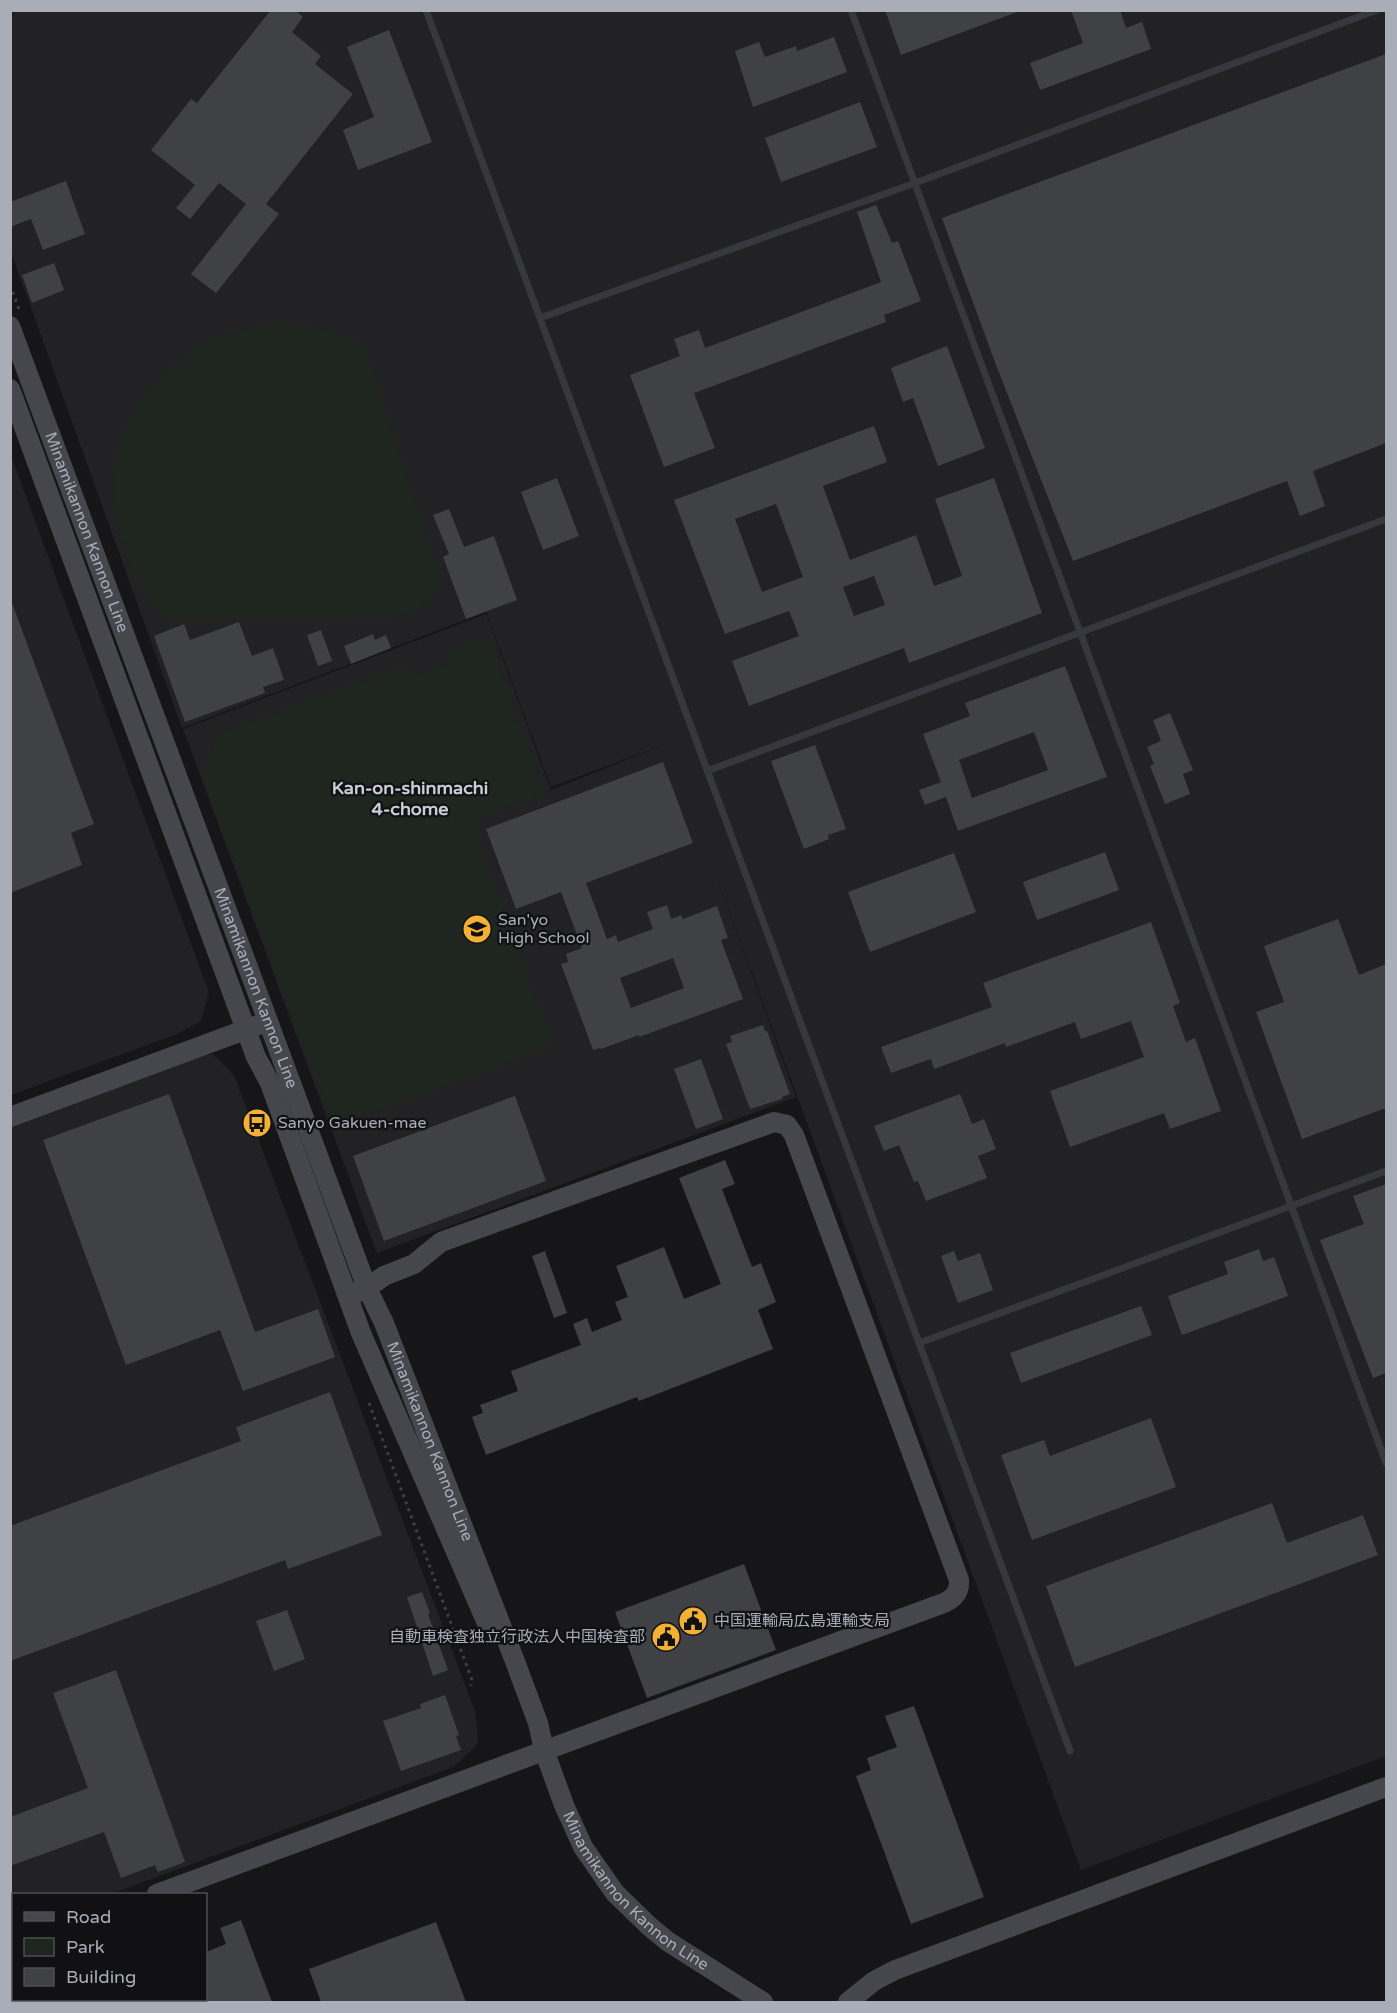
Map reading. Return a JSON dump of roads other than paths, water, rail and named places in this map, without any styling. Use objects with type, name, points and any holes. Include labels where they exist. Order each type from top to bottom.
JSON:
[{"type":"main road","name":"Minamikannon Kannon Line","points":[[10,326],[367,1288],[384,1323],[516,1664],[572,1826],[593,1863],[615,1893],[648,1926],[763,2002]]},
{"type":"main road","name":"Minamikannon Kannon Line","points":[[10,389],[256,1057],[270,1083],[366,1344],[506,1667],[529,1728],[544,1750]]},
{"type":"main road","points":[[10,1117],[268,1021]]},
{"type":"main road","points":[[160,1893],[941,1604],[953,1598],[958,1589],[959,1580],[794,1136],[787,1125],[774,1122],[441,1242],[414,1264],[384,1276],[367,1288],[348,1296]]},
{"type":"main road","points":[[848,2002],[874,1981],[895,1970],[1386,1788]]},
{"type":"lane","points":[[426,10],[1070,1751]]},
{"type":"lane","points":[[851,10],[1386,1463]]},
{"type":"lane","points":[[540,318],[915,183],[1377,10]]},
{"type":"lane","points":[[707,771],[1386,519]]},
{"type":"lane","points":[[919,1343],[1386,1171]]},
{"type":"place","name":"San'yo High School","points":[[477,929]]},
{"type":"place","name":"Sanyo Gakuen-mae","points":[[257,1123]]},
{"type":"place","name":"中国運輸局広島運輸支局","points":[[693,1621]]},
{"type":"place","name":"自動車検査独立行政法人中国検査部","points":[[666,1637]]},
{"type":"district","name":"Kan-on-shinmachi 4-chome","points":[[410,798]]}]
